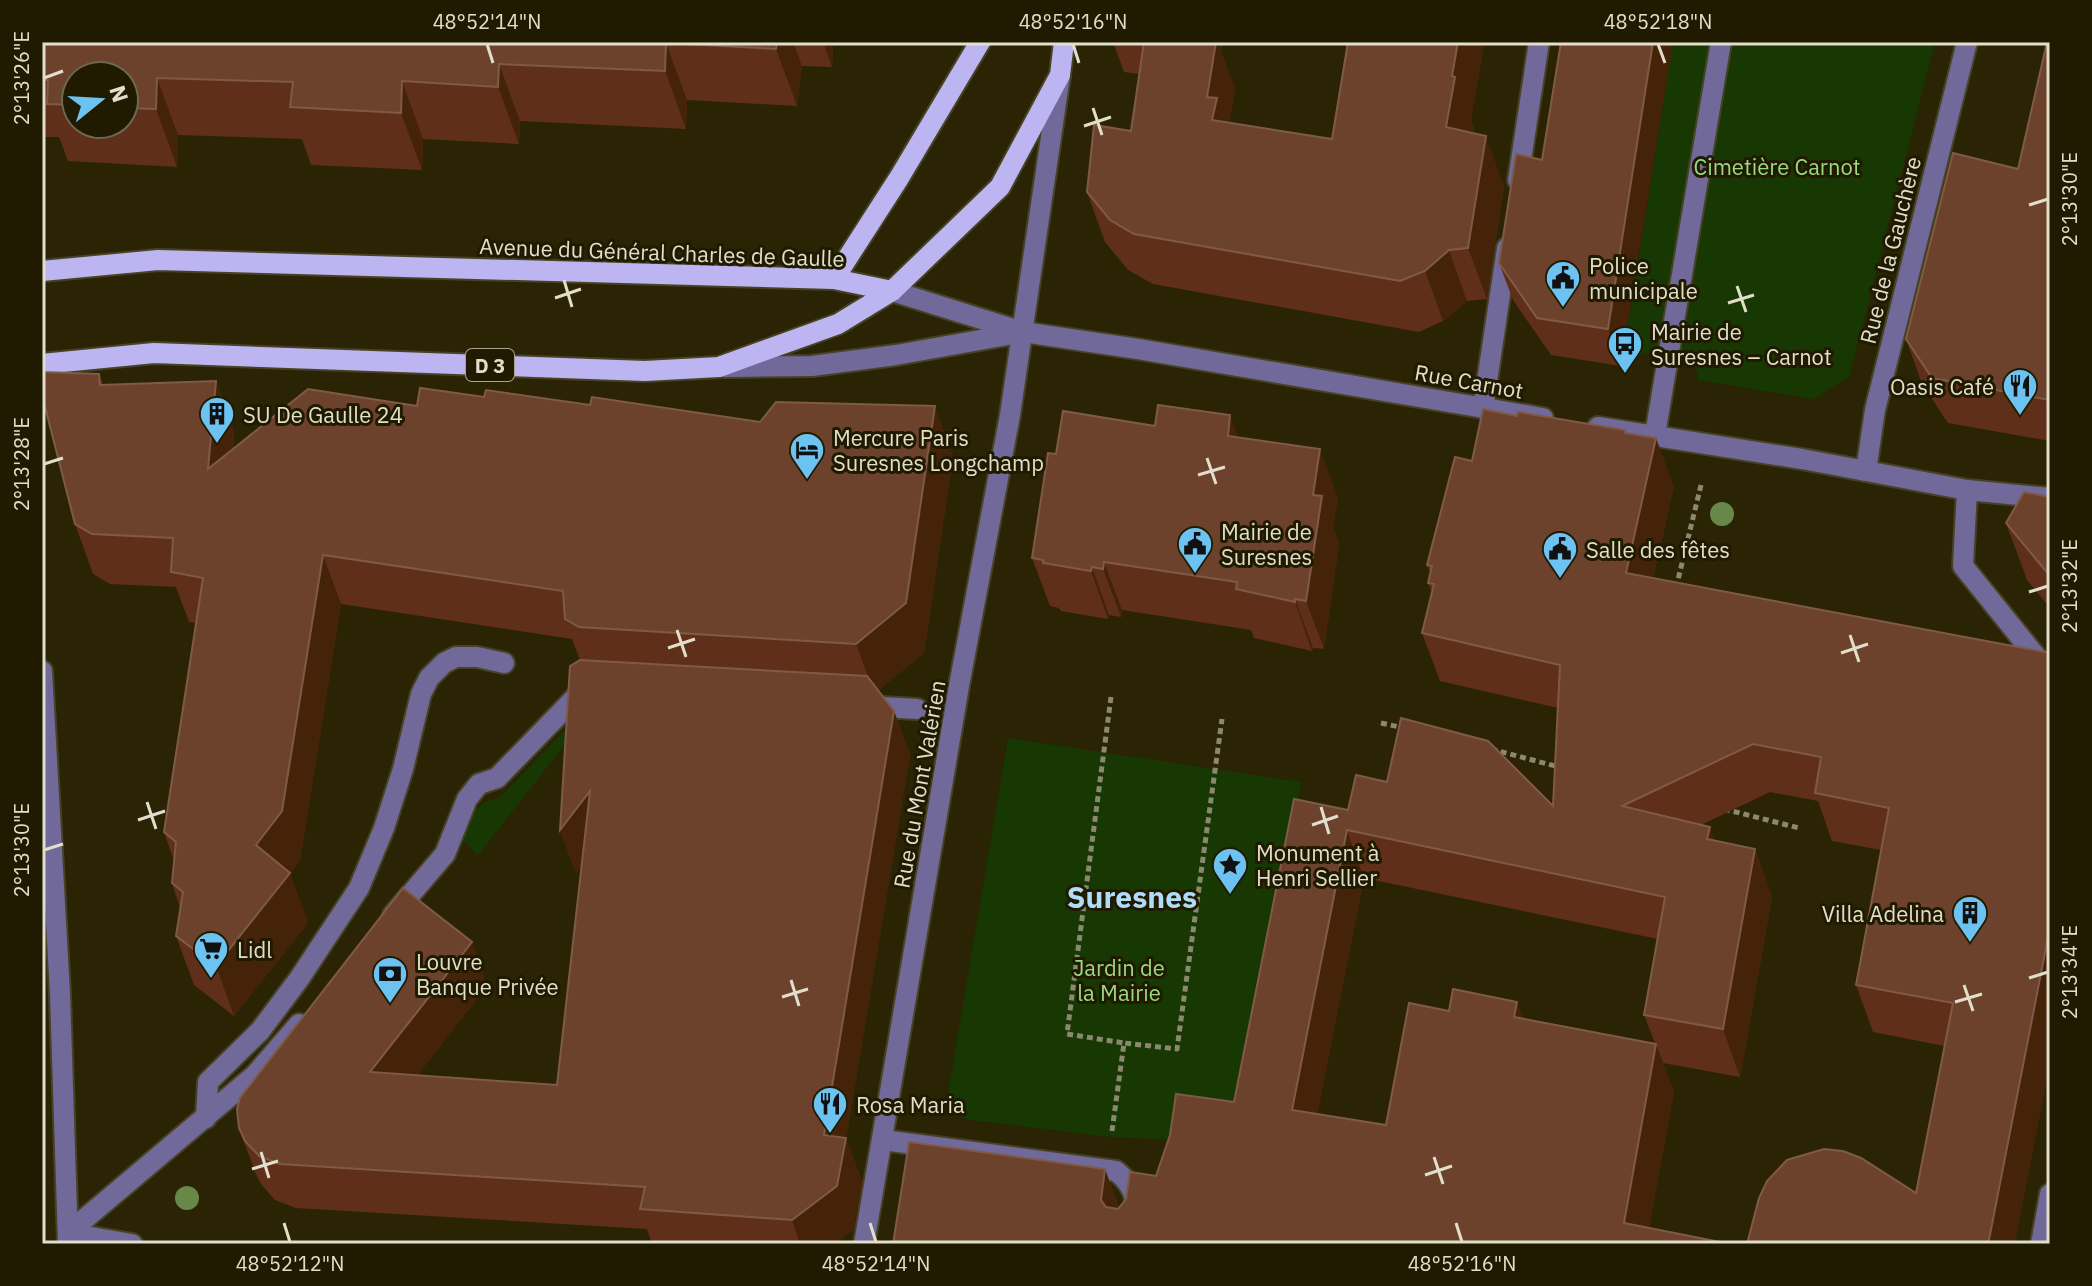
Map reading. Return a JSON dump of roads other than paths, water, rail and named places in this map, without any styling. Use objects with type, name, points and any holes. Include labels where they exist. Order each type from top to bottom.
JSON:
[{"type":"main road","points":[[834,279],[980,42]]},
{"type":"main road","name":"D 3","points":[[42,364],[154,353],[645,371],[719,367],[838,324],[892,291],[1000,187],[1060,75],[1064,42]]},
{"type":"main road","name":"Avenue du Général Charles de Gaulle","points":[[42,271],[158,260],[834,279],[892,291]]},
{"type":"street","points":[[1515,196],[1539,42]]},
{"type":"street","points":[[1655,435],[1721,42]]},
{"type":"street","name":"Rue de la Gauchère","points":[[1866,471],[1875,410],[1967,42]]},
{"type":"street","name":"D 3","points":[[719,367],[812,366],[896,355],[1023,332],[1060,75]]},
{"type":"street","points":[[1483,408],[1510,227]]},
{"type":"street","points":[[892,291],[1023,332]]},
{"type":"street","name":"Rue Carnot","points":[[1023,332],[1655,435],[1967,490],[2050,498]]},
{"type":"street","name":"Rue du Mont Valérien","points":[[864,1244],[1023,332]]},
{"type":"street","points":[[1967,490],[1963,566],[2050,674]]},
{"type":"street","points":[[206,1118],[208,1082],[260,1031],[299,979],[359,888],[384,828],[403,769],[421,694],[429,678],[444,663],[456,657],[477,657],[504,663]]},
{"type":"street","points":[[42,671],[51,994],[68,1238]]},
{"type":"street","points":[[384,926],[445,854],[467,799],[479,784],[497,778],[574,699],[600,690],[572,677]]},
{"type":"street","points":[[840,704],[917,709]]},
{"type":"street","points":[[68,1238],[255,1075],[314,1006]]},
{"type":"street","points":[[883,1140],[1116,1171],[1127,1180],[1137,1202],[1131,1244]]},
{"type":"street","points":[[2041,1244],[2050,1194]]},
{"type":"street","points":[[68,1238],[132,1244]]},
{"type":"place","name":"Police municipale","points":[[1563,309]]},
{"type":"place","name":"Mairie de Suresnes – Carnot","points":[[1625,375]]},
{"type":"place","name":"Oasis Café","points":[[2020,417]]},
{"type":"place","name":"SU De Gaulle 24","points":[[217,445]]},
{"type":"place","name":"Mercure Paris Suresnes Longchamp","points":[[807,481]]},
{"type":"place","name":"Mairie de Suresnes","points":[[1195,575]]},
{"type":"place","name":"Salle des fêtes","points":[[1560,580]]},
{"type":"place","name":"Monument à Henri Sellier","points":[[1230,896]]},
{"type":"place","name":"Villa Adelina","points":[[1970,944]]},
{"type":"place","name":"Lidl","points":[[211,980]]},
{"type":"place","name":"Louvre Banque Privée","points":[[390,1005]]},
{"type":"place","name":"Rosa Maria","points":[[830,1135]]},
{"type":"district","name":"Suresnes","points":[[1132,896]]},
{"type":"park label","name":"Cimetière Carnot","points":[[1777,166]]},
{"type":"park label","name":"Jardin de la Mairie","points":[[1119,980]]}]
